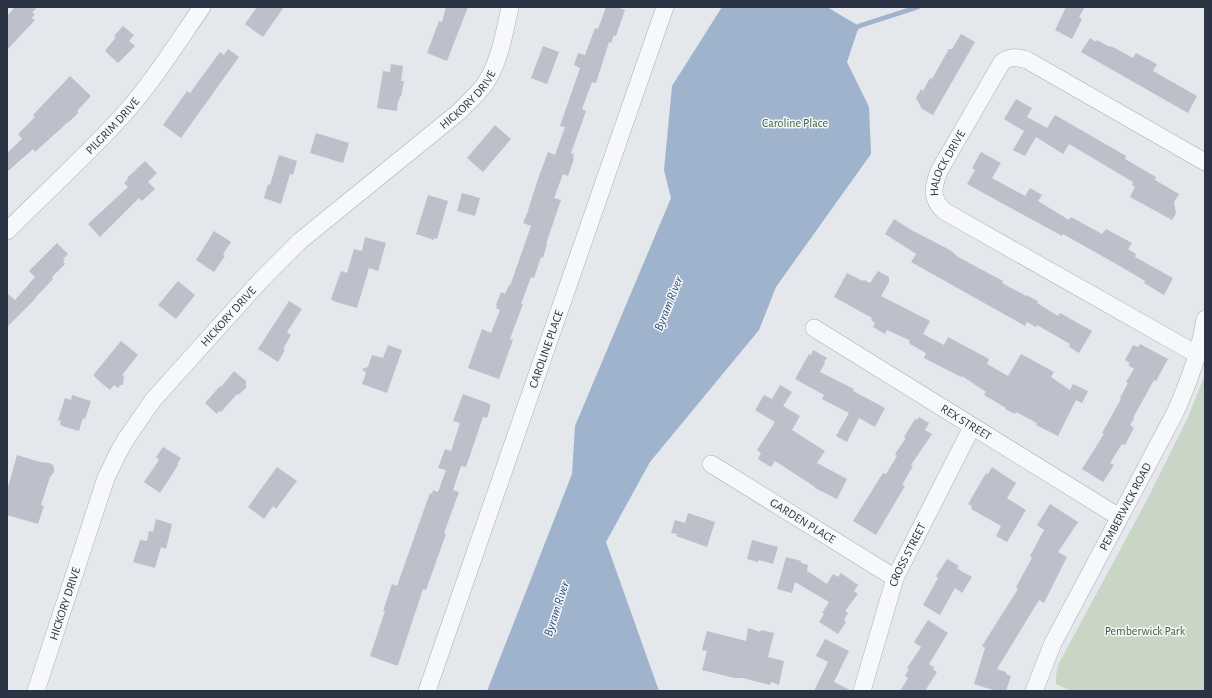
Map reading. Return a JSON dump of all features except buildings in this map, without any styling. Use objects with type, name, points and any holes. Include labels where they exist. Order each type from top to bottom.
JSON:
[{"type":"street","name":"PILGRIM DRIVE","points":[[7,231],[96,144],[126,111],[154,76],[202,7]]},
{"type":"street","name":"HICKORY DRIVE","points":[[36,691],[106,478],[116,455],[136,424],[153,400],[290,250],[460,111],[478,92],[487,81],[497,58],[510,7]]},
{"type":"street","name":"CAROLINE PLACE","points":[[427,691],[665,7]]},
{"type":"street","name":"HALOCK DRIVE","points":[[1198,355],[944,211],[937,204],[934,196],[934,184],[939,171],[1002,62],[1008,58],[1016,57],[1027,60],[1205,162]]},
{"type":"street","name":"PEMBERWICK ROAD","points":[[1034,691],[1053,643],[1175,413],[1190,379],[1198,355],[1205,319]]},
{"type":"street","name":"REX STREET","points":[[814,328],[1119,517]]},
{"type":"street","name":"CROSS STREET","points":[[862,691],[895,578],[972,427]]},
{"type":"street","name":"GARDEN PLACE","points":[[711,464],[895,578]]},
{"type":"green space","name":"Pemberwick Park","points":[[1205,374],[1205,691],[1071,691],[1056,684],[1058,665],[1147,500],[1189,415]]},
{"type":"water","name":"Caroline Place","points":[[722,7],[827,7],[859,26],[847,62],[869,107],[871,154],[776,287],[759,330],[650,462],[606,542],[659,691],[487,691],[572,474],[575,426],[671,198],[664,170],[672,86]]},
{"type":"waterway","name":"Byram River","points":[[855,29],[859,26],[918,7]]}]
